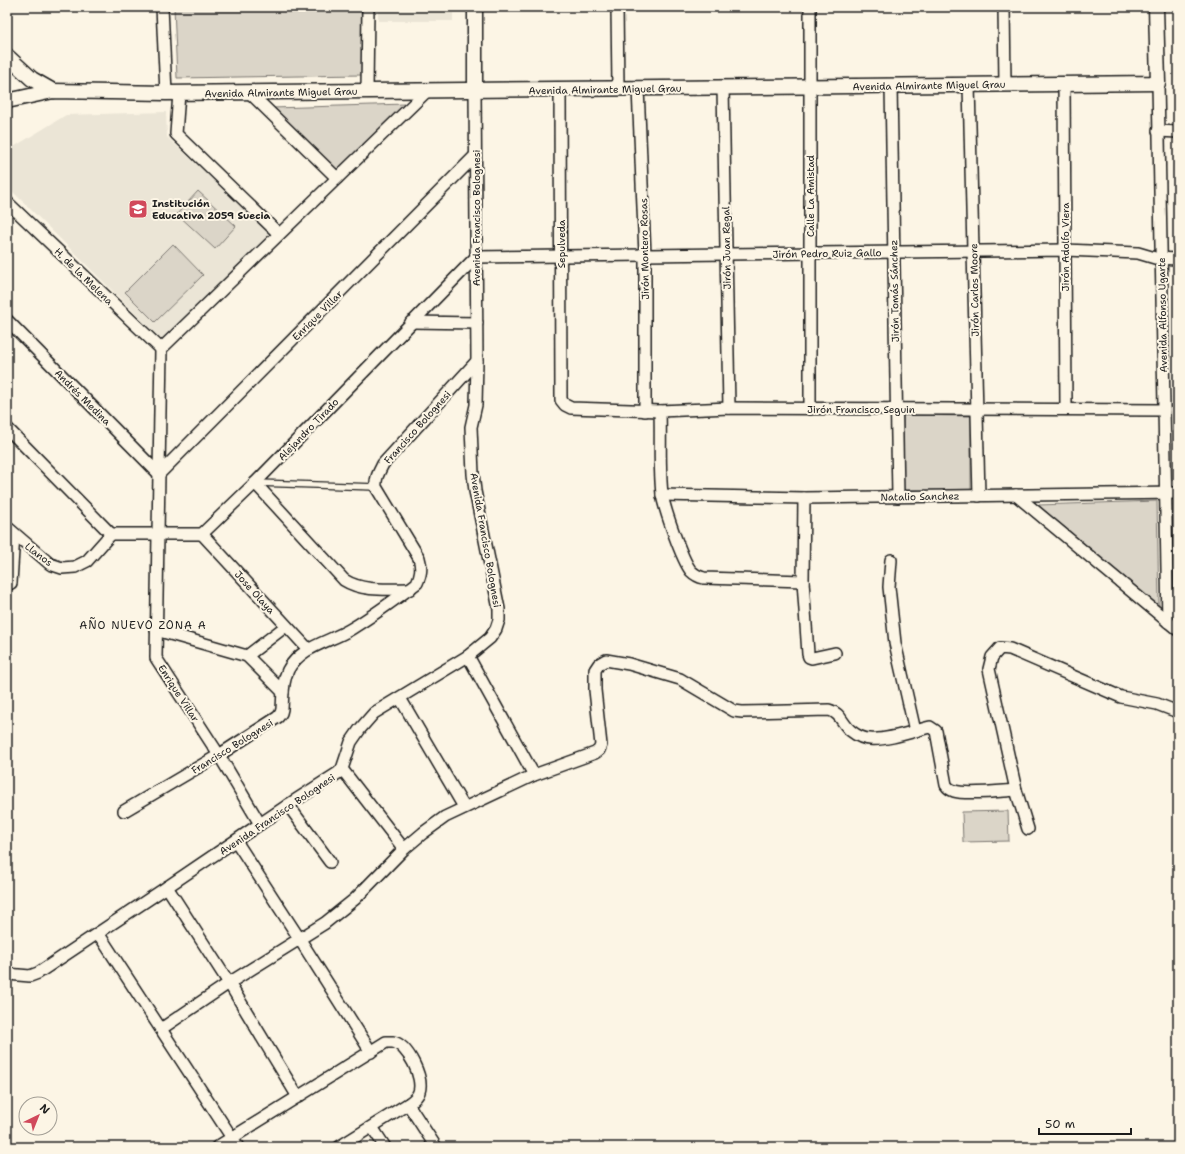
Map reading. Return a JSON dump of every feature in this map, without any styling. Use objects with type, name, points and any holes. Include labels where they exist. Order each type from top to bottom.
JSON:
[{"type":"street","points":[[162,7],[176,134],[279,234]]},
{"type":"street","points":[[367,91],[368,7]]},
{"type":"street","name":"Avenida Francisco Bolognesi","points":[[7,974],[30,976],[38,973],[338,773],[342,769],[351,742],[374,713],[468,656],[490,638],[496,629],[499,620],[499,609],[475,491],[471,427],[476,405],[477,361],[475,7]]},
{"type":"street","points":[[617,7],[618,88]]},
{"type":"street","name":"Calle La Amistad","points":[[810,7],[810,409]]},
{"type":"street","points":[[1004,7],[1005,84]]},
{"type":"street","name":"Avenida Alfonso Ugarte","points":[[1156,7],[1166,493],[1175,627]]},
{"type":"street","name":"Avenida Almirante Miguel Grau","points":[[7,56],[32,79],[53,91]]},
{"type":"street","name":"Avenida Almirante Miguel Grau","points":[[8,97],[53,91],[172,93],[1158,83]]},
{"type":"street","name":"Jirón Adolfo Viera","points":[[1064,84],[1066,410]]},
{"type":"street","name":"Jirón Carlos Moore","points":[[969,85],[979,496]]},
{"type":"street","name":"Jirón Tomás Sánchez","points":[[891,86],[898,497]]},
{"type":"street","name":"Jirón Juan Regal","points":[[723,87],[729,408]]},
{"type":"street","name":"Jirón Montero Rosas","points":[[638,88],[645,255],[645,411]]},
{"type":"street","name":"Sepulveda","points":[[560,89],[561,400]]},
{"type":"street","points":[[161,350],[427,91]]},
{"type":"street","points":[[250,92],[337,178]]},
{"type":"street","points":[[1158,131],[1178,132]]},
{"type":"street","name":"Enrique Villar","points":[[159,474],[475,156]]},
{"type":"street","name":"H. de la Melena","points":[[7,202],[161,350]]},
{"type":"street","name":"Jirón Pedro Ruiz Gallo","points":[[476,257],[1065,250],[1138,253],[1161,259],[1178,258]]},
{"type":"street","name":"Alejandro Tirado","points":[[202,534],[255,483],[476,257]]},
{"type":"street","name":"Andrés Medina","points":[[7,320],[159,474]]},
{"type":"street","points":[[412,322],[477,323]]},
{"type":"street","name":"Enrique Villar","points":[[161,350],[156,658],[219,755],[260,824]]},
{"type":"street","name":"Francisco Bolognesi","points":[[124,812],[219,755],[278,717],[282,709],[285,677],[289,669],[308,649],[350,629],[417,583],[422,566],[413,547],[376,487],[377,475],[383,464],[477,361]]},
{"type":"street","name":"Jirón Francisco Seguin","points":[[561,400],[565,405],[571,408],[645,411],[729,408],[1164,410]]},
{"type":"street","points":[[660,411],[662,495],[674,532],[687,564],[692,572],[704,578],[803,581]]},
{"type":"street","points":[[7,428],[111,534],[202,534]]},
{"type":"street","points":[[255,483],[344,580],[352,586],[361,588],[410,589]]},
{"type":"street","name":"Natalio Sanchez","points":[[662,495],[804,498],[1178,493]]},
{"type":"street","points":[[1016,495],[1175,627]]},
{"type":"street","points":[[804,498],[803,581],[808,654],[809,657],[812,658],[835,653]]},
{"type":"street","points":[[7,585],[11,583],[10,530]]},
{"type":"street","name":"Llanos","points":[[10,530],[50,564],[62,568],[75,567],[87,561],[111,534]]},
{"type":"street","name":"Jose Olaya","points":[[202,534],[308,649]]},
{"type":"street","points":[[891,560],[889,587],[896,643],[915,731]]},
{"type":"street","points":[[247,656],[286,626]]},
{"type":"street","points":[[156,630],[247,656],[283,692]]},
{"type":"street","points":[[1028,828],[1016,790],[989,669],[992,657],[1000,648],[1010,649],[1121,697],[1157,704],[1178,712]]},
{"type":"street","points":[[468,656],[534,775]]},
{"type":"street","points":[[161,1029],[229,983],[320,926],[339,912],[355,899],[404,849],[423,832],[445,817],[534,775],[591,756],[599,750],[601,745],[595,690],[595,670],[599,664],[606,660],[630,664],[680,679],[734,711],[829,710],[835,712],[849,729],[860,736],[870,739],[882,739],[930,727],[936,731],[946,785],[952,790],[979,792],[1016,790]]},
{"type":"street","points":[[400,698],[464,807]]},
{"type":"street","points":[[342,769],[404,849]]},
{"type":"street","points":[[288,805],[330,862]]},
{"type":"street","points":[[236,841],[371,1052]]},
{"type":"street","points":[[167,887],[229,983],[298,1097]]},
{"type":"street","points":[[98,932],[235,1142]]},
{"type":"street","points":[[217,1147],[235,1142],[298,1097],[386,1042],[393,1042],[401,1046],[410,1056],[416,1069],[420,1085],[419,1092],[416,1097],[408,1104],[339,1147]]},
{"type":"street","points":[[408,1104],[436,1147]]},
{"type":"street","points":[[372,1127],[385,1147]]},
{"type":"lane","points":[[255,483],[376,487]]},
{"type":"shaded area","points":[[174,7],[362,7],[362,75],[177,78]]},
{"type":"shaded area","points":[[378,7],[453,7],[453,21],[378,21]]},
{"type":"shaded area","points":[[406,104],[338,171],[272,108]]},
{"type":"shaded area","name":"Institución Educativa 2059 Suecia","points":[[166,112],[167,137],[271,233],[161,339],[7,186],[7,151],[66,115]]},
{"type":"shaded area","points":[[198,191],[236,226],[215,249],[177,214]]},
{"type":"shaded area","points":[[173,244],[203,275],[155,322],[125,292]]},
{"type":"shaded area","points":[[903,415],[971,416],[971,491],[903,490]]},
{"type":"shaded area","points":[[1157,501],[1159,606],[1038,505]]},
{"type":"shaded area","points":[[1008,811],[1009,841],[963,842],[962,812]]},
{"type":"place","name":"Institución Educativa 2059 Suecia","points":[[138,209]]},
{"type":"district","name":"AÑO NUEVO ZONA A","points":[[143,625]]}]
